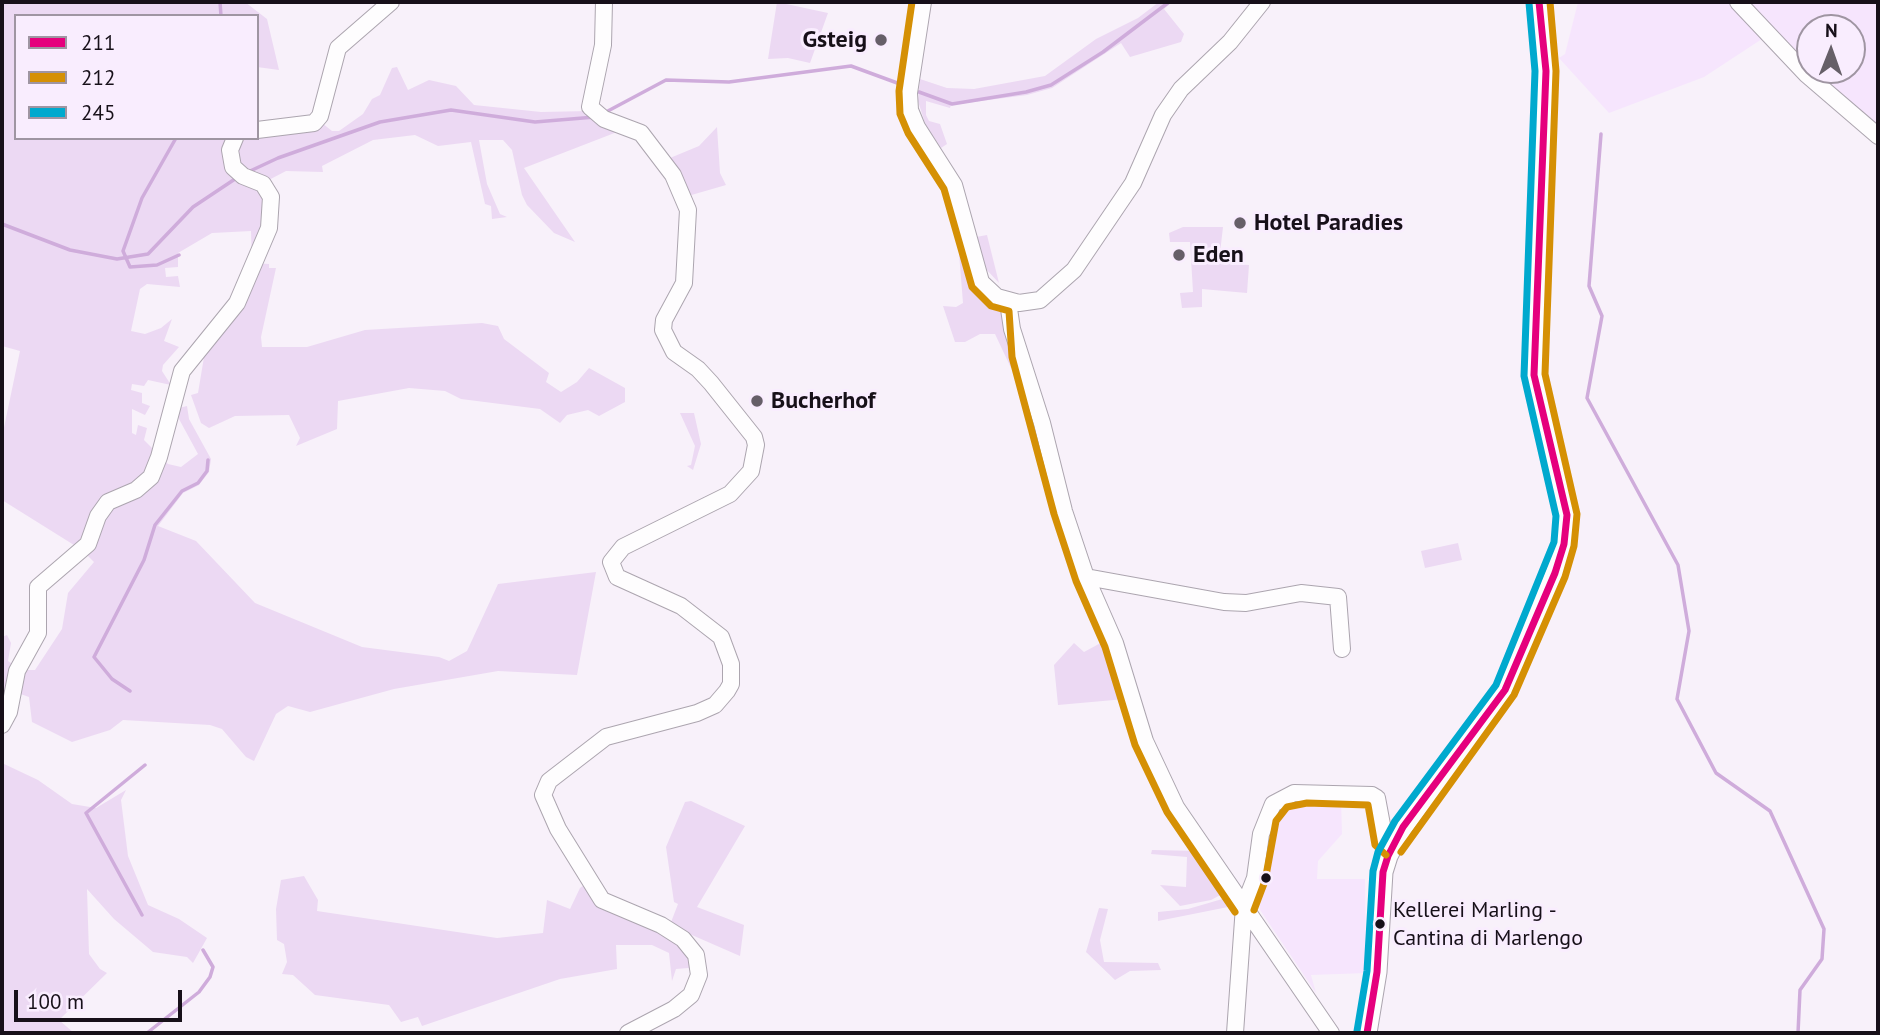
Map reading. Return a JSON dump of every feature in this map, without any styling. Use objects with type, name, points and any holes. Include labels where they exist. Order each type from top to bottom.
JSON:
[{"type":"main road","points":[[1367,1033],[1377,972],[1383,872],[1392,846],[1505,690],[1555,573],[1564,544],[1567,515],[1534,375],[1546,71],[1539,2]]},
{"type":"street","points":[[259,130],[314,123],[320,116],[338,48],[391,2]]},
{"type":"street","points":[[604,2],[603,45],[589,103],[600,116],[641,134],[681,189],[688,210],[686,274],[664,320],[663,330],[674,352],[698,369],[711,383],[754,437],[756,445],[751,471],[730,494],[623,547],[611,562],[617,577],[681,606],[721,637],[731,664],[731,684],[727,691],[715,705],[697,713],[606,737],[554,776],[543,795],[558,829],[602,900],[661,925],[683,940],[696,955],[699,975],[691,995],[674,1009],[628,1033]]},
{"type":"street","points":[[923,2],[909,93],[910,110],[917,127],[954,186],[981,282],[989,291],[1014,302],[1040,300],[1074,270],[1138,174],[1163,115],[1181,89],[1230,42],[1262,2]]},
{"type":"street","points":[[1738,2],[1807,75],[1878,136]]},
{"type":"street","points":[[2,725],[9,712],[17,671],[38,633],[38,587],[88,544],[98,516],[108,502],[136,489],[151,477],[182,371],[237,303],[269,228],[271,197],[263,184],[243,176],[233,167],[230,150],[234,140]]},
{"type":"street","points":[[1014,302],[1022,354],[1064,511],[1086,577],[1115,643],[1144,741],[1163,783],[1331,1033]]},
{"type":"street","points":[[1086,577],[1224,602],[1246,603],[1301,593],[1338,597],[1342,649]]},
{"type":"street","points":[[1235,1033],[1244,906],[1255,878],[1266,817],[1273,804],[1282,797],[1306,792],[1372,795],[1377,798],[1384,841],[1392,846]]},
{"type":"shaded area","points":[[2,2],[245,2],[267,19],[279,70],[259,67],[259,14],[14,14],[14,140],[259,140],[259,123],[322,123],[332,131],[339,131],[363,114],[372,99],[380,95],[392,68],[397,67],[408,90],[429,80],[456,86],[474,105],[541,112],[589,111],[630,127],[524,168],[575,242],[554,233],[527,205],[522,195],[512,150],[503,140],[479,140],[487,184],[500,214],[507,217],[492,219],[491,206],[485,204],[471,142],[438,146],[415,135],[373,140],[322,166],[323,172],[286,171],[263,183],[271,197],[253,263],[269,264],[269,268],[276,268],[261,337],[262,347],[307,347],[365,330],[482,323],[498,326],[504,339],[549,373],[546,382],[561,392],[577,382],[589,368],[625,388],[625,402],[599,416],[588,410],[567,415],[560,423],[540,409],[461,399],[445,391],[409,388],[338,401],[337,429],[296,446],[300,438],[289,415],[235,416],[209,428],[201,423],[191,395],[198,393],[205,351],[237,303],[252,263],[251,231],[212,233],[178,253],[178,267],[165,268],[166,277],[178,276],[180,287],[147,284],[140,289],[131,331],[145,334],[161,328],[172,319],[164,341],[179,347],[163,365],[162,371],[171,385],[148,380],[144,386],[132,384],[131,390],[142,393],[142,403],[150,406],[145,415],[132,409],[132,433],[136,435],[138,425],[147,428],[144,440],[168,464],[181,467],[198,454],[179,419],[179,408],[187,406],[189,419],[211,459],[209,472],[199,485],[183,493],[158,526],[196,541],[255,603],[362,647],[439,657],[449,661],[467,651],[498,584],[596,572],[577,675],[498,671],[394,689],[310,712],[288,706],[276,714],[254,761],[246,757],[222,729],[210,725],[123,720],[110,730],[72,742],[32,722],[29,697],[12,691],[2,717],[2,637],[7,635],[11,643],[8,661],[21,670],[35,670],[62,629],[68,593],[94,562],[82,550],[2,500],[2,437],[20,351],[2,346]]},
{"type":"shaded area","points":[[777,2],[828,13],[810,63],[788,58],[768,59]]},
{"type":"shaded area","points":[[1159,2],[1172,2],[1164,9],[1184,34],[1181,42],[1130,57],[1121,43],[1052,88],[1027,95],[951,105],[950,108],[926,101],[926,115],[929,121],[940,124],[947,144],[941,148],[926,126],[918,101],[920,79],[947,88],[974,89],[1045,76],[1096,39],[1138,18]]},
{"type":"shaded area","points":[[1578,2],[1878,2],[1878,136],[1819,84],[1866,84],[1866,14],[1796,14],[1796,64],[1765,37],[1704,77],[1609,113],[1559,58],[1565,54]]},
{"type":"shaded area","points":[[717,127],[720,173],[726,185],[688,196],[670,158],[699,146]]},
{"type":"shaded area","points":[[960,227],[986,297],[998,306],[1009,332],[1018,363],[1011,368],[995,334],[980,334],[965,342],[955,342],[943,306],[956,307],[963,303],[957,228]]},
{"type":"shaded area","points":[[1183,227],[1223,227],[1220,253],[1229,254],[1229,264],[1249,265],[1247,293],[1202,289],[1202,307],[1182,308],[1180,293],[1193,292],[1190,242],[1170,242],[1169,233]]},
{"type":"shaded area","points":[[987,235],[999,283],[985,268],[976,237]]},
{"type":"shaded area","points":[[680,413],[694,413],[701,444],[693,470],[687,466],[691,465],[695,446]]},
{"type":"shaded area","points":[[1458,543],[1462,560],[1425,568],[1421,551]]},
{"type":"shaded area","points":[[1108,639],[1125,699],[1058,705],[1054,665],[1074,643],[1084,652]]},
{"type":"shaded area","points":[[2,763],[38,780],[72,804],[96,808],[126,790],[121,800],[128,856],[148,905],[179,919],[207,938],[193,963],[187,957],[153,952],[114,919],[87,889],[89,954],[100,969],[107,973],[59,1020],[74,1033],[2,1033]]},
{"type":"shaded area","points":[[1298,799],[1341,799],[1342,834],[1318,861],[1317,879],[1365,879],[1366,973],[1311,975],[1316,993],[1260,910],[1259,895],[1271,821],[1281,807],[1298,805]]},
{"type":"shaded area","points":[[691,801],[745,826],[697,907],[744,925],[740,956],[685,932],[699,975],[688,968],[676,969],[672,981],[669,953],[652,945],[616,945],[617,969],[560,979],[422,1026],[418,1017],[401,1022],[389,1005],[315,995],[293,975],[282,974],[287,962],[284,944],[277,940],[276,909],[281,880],[304,876],[318,900],[317,911],[497,938],[543,933],[547,900],[570,909],[580,888],[589,881],[596,894],[668,930],[678,904],[674,902],[666,847],[685,802]]},
{"type":"shaded area","points":[[1152,850],[1200,851],[1226,892],[1211,900],[1180,906],[1160,885],[1186,887],[1187,857],[1151,854]]},
{"type":"shaded area","points":[[1236,895],[1241,901],[1228,907],[1158,921],[1158,912],[1188,909]]},
{"type":"shaded area","points":[[1099,908],[1108,909],[1100,940],[1104,962],[1158,963],[1161,970],[1130,971],[1115,980],[1086,952]]},
{"type":"waterway","points":[[220,2],[221,14]]},
{"type":"waterway","points":[[919,92],[952,104],[1026,92],[1051,85],[1103,52],[1169,2]]},
{"type":"waterway","points":[[606,112],[666,80],[729,82],[851,66],[900,84]]},
{"type":"waterway","points":[[248,172],[278,158],[380,122],[451,110],[535,122],[595,117]]},
{"type":"waterway","points":[[1601,134],[1589,286],[1602,316],[1587,398],[1678,565],[1689,631],[1677,699],[1716,773],[1770,811],[1824,929],[1822,959],[1800,990],[1798,1033]]},
{"type":"waterway","points":[[175,140],[142,198],[123,251],[130,267],[157,265],[179,255]]},
{"type":"waterway","points":[[2,224],[70,250],[117,259],[148,254],[193,207],[238,177]]},
{"type":"waterway","points":[[130,691],[112,679],[94,657],[144,560],[155,525],[182,491],[198,483],[207,471],[208,460]]},
{"type":"waterway","points":[[142,915],[86,813],[145,765]]},
{"type":"waterway","points":[[147,1033],[199,992],[210,977],[213,967],[203,950]]},
{"type":"transit line","name":"212","points":[[912,2],[899,91],[900,114],[908,133],[944,189],[972,287],[991,306],[1009,311],[1012,357],[1054,514],[1076,581],[1105,647],[1135,745],[1167,812],[1235,912]]},
{"type":"transit line","name":"211","points":[[1367,1033],[1377,972],[1383,872],[1388,856],[1403,827],[1505,690],[1555,573],[1564,544],[1567,515],[1534,375],[1546,71],[1539,2]]},
{"type":"transit line","name":"212","points":[[1401,852],[1514,695],[1565,577],[1574,546],[1577,514],[1545,374],[1556,71],[1550,2]]},
{"type":"transit line","name":"245","points":[[1357,1031],[1367,971],[1373,871],[1378,852],[1395,821],[1496,685],[1554,542],[1556,516],[1524,376],[1535,71],[1529,3]]},
{"type":"transit line","name":"212","points":[[1254,910],[1265,881],[1276,821],[1287,807],[1307,803],[1368,805],[1375,845],[1386,855]]},
{"type":"place","name":"Gsteig","points":[[881,40]]},
{"type":"place","name":"Hotel Paradies","points":[[1240,223]]},
{"type":"place","name":"Eden","points":[[1179,255]]},
{"type":"place","name":"Bucherhof","points":[[757,401]]},
{"type":"place","name":"Kellerei Marling - Cantina di Marlengo","points":[[1380,924]]}]
